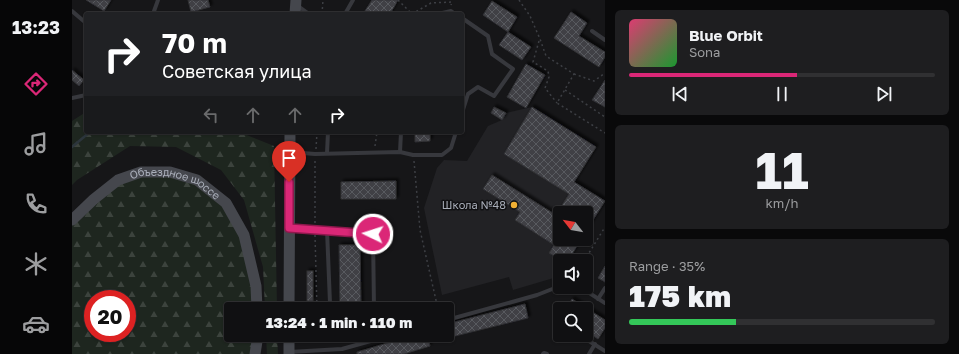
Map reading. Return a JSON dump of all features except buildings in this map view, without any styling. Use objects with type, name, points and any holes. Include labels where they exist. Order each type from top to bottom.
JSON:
[{"type":"street","points":[[289,302],[290,152],[292,134]]},
{"type":"street","name":"Объездное шоссе","points":[[72,220],[94,199],[118,180],[141,172],[170,172],[197,180],[226,203],[244,235],[256,286],[257,302]]},
{"type":"street","points":[[255,354],[257,342]]},
{"type":"street","points":[[289,342],[289,353]]},
{"type":"lane","points":[[154,12],[158,0]]},
{"type":"lane","points":[[345,12],[353,0]]},
{"type":"lane","points":[[296,6],[306,12]]},
{"type":"lane","points":[[447,12],[451,11]]},
{"type":"lane","points":[[72,12],[84,21]]},
{"type":"lane","points":[[464,19],[488,36],[492,54],[513,69],[494,96],[478,87],[468,94],[464,107]]},
{"type":"lane","points":[[592,31],[605,40]]},
{"type":"lane","points":[[72,98],[84,95]]},
{"type":"lane","points":[[327,153],[328,134]]},
{"type":"lane","points":[[400,134],[400,152]]},
{"type":"lane","points":[[290,152],[315,154],[374,154],[400,152],[413,155],[442,155],[451,148],[455,134]]},
{"type":"lane","points":[[289,228],[373,234],[374,302]]},
{"type":"lane","points":[[327,230],[330,302]]},
{"type":"lane","points":[[598,299],[605,288]]},
{"type":"lane","points":[[454,318],[537,295],[553,289]]},
{"type":"lane","points":[[590,294],[605,303]]},
{"type":"lane","points":[[289,353],[342,352],[364,342]]},
{"type":"lane","points":[[591,342],[605,351]]},
{"type":"lane","points":[[589,354],[595,344]]},
{"type":"path","points":[[322,12],[323,0]]},
{"type":"path","points":[[398,0],[410,12]]},
{"type":"path","points":[[519,0],[530,16],[546,56],[574,74],[594,81],[605,73]]},
{"type":"path","points":[[415,12],[431,3],[452,1],[451,11]]},
{"type":"path","points":[[540,39],[538,50],[533,62],[548,71],[549,77],[545,88],[557,103],[605,133]]},
{"type":"path","points":[[557,103],[574,74]]},
{"type":"path","points":[[565,90],[605,117]]},
{"type":"path","points":[[316,134],[316,302]]},
{"type":"path","points":[[374,154],[377,134]]},
{"type":"path","points":[[413,155],[420,230],[436,302]]},
{"type":"path","points":[[588,254],[605,227]]},
{"type":"shaded area","name":"Школа №48","points":[[532,107],[596,147],[575,182],[605,201],[593,220],[593,206],[553,206],[553,246],[577,246],[572,254],[553,254],[553,278],[513,290],[509,277],[442,295],[424,208],[437,168],[444,160],[467,161],[488,126],[502,120],[506,113]]},
{"type":"green space","points":[[84,113],[84,134],[244,134],[274,146],[277,302],[265,302],[263,267],[244,200],[221,170],[176,147],[130,146],[77,180],[72,185],[72,121]]},
{"type":"green space","points":[[141,175],[168,175],[194,181],[222,204],[242,236],[252,285],[253,302],[224,302],[224,342],[255,342],[252,354],[72,354],[72,224],[119,182]]},
{"type":"green space","points":[[266,342],[277,342],[278,354],[267,354]]},
{"type":"waterway","points":[[72,147],[88,134]]},
{"type":"place","name":"Школа №48","points":[[514,205]]},
{"type":"route","points":[[289,182],[289,228],[373,234]]}]
